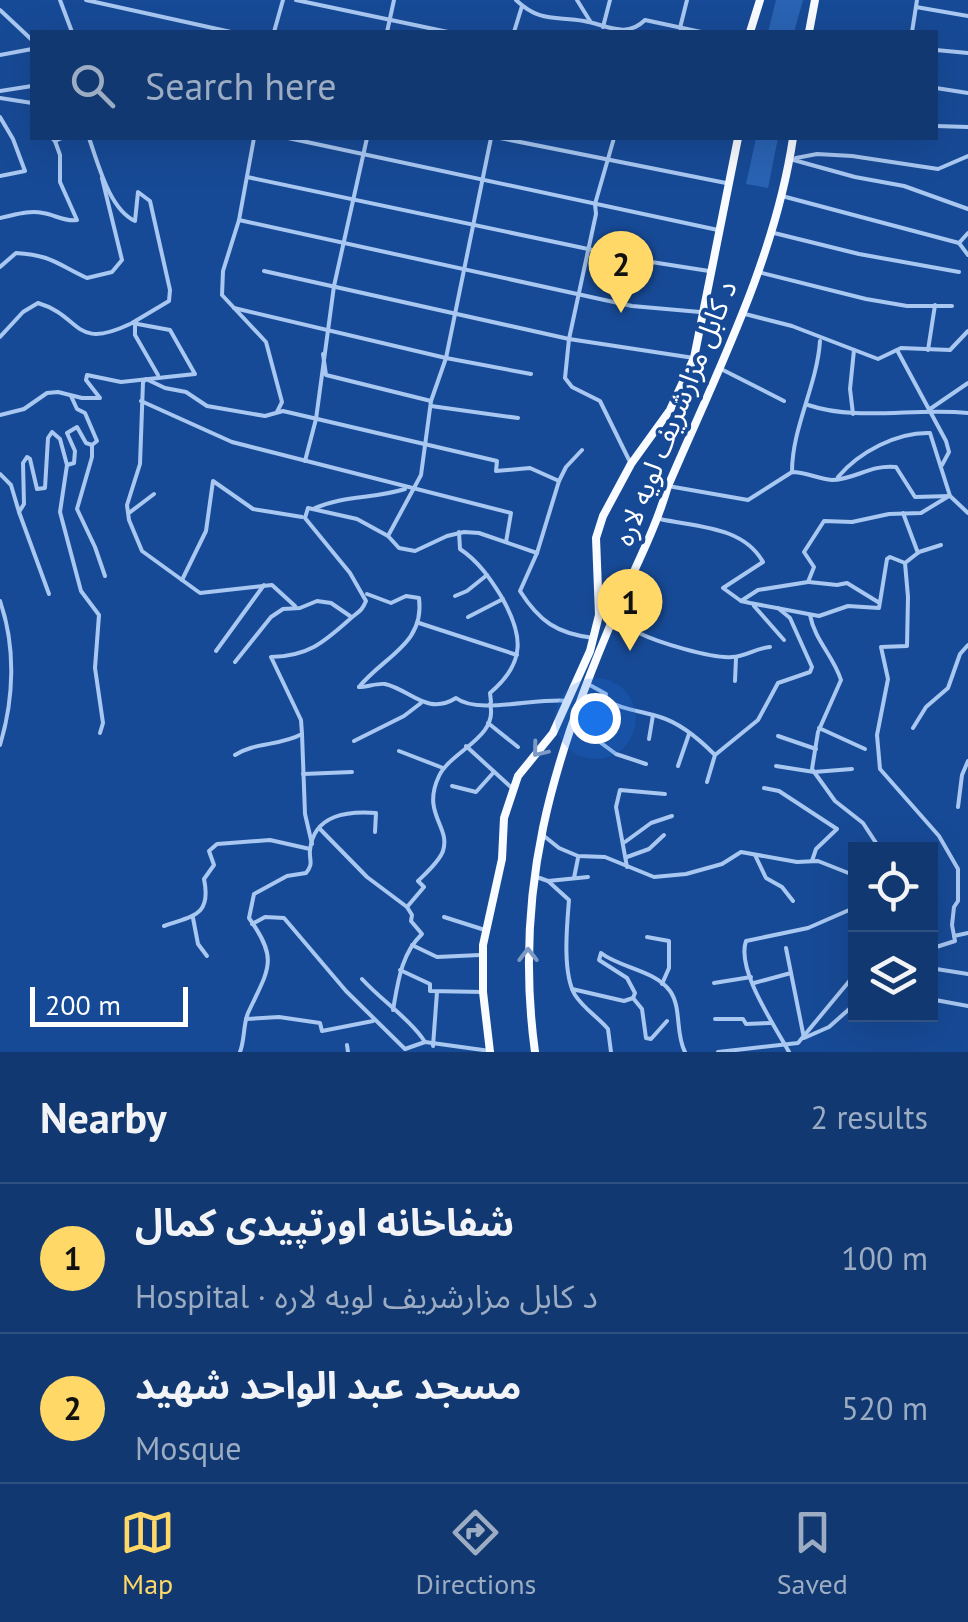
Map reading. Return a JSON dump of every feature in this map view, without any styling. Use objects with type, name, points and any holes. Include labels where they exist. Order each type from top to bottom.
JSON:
[{"type":"highway","points":[[751,30],[760,0]]},
{"type":"highway","points":[[809,30],[815,0]]},
{"type":"highway","name":"د کابل مزارشریف لویه لاره","points":[[490,1051],[483,992],[486,930],[512,788],[553,734],[594,638],[599,615],[596,538],[612,494],[670,410],[694,358],[708,271],[731,184],[738,140]]},
{"type":"highway","name":"د کابل مزارشریف لویه لاره","points":[[535,1052],[528,1002],[527,944],[540,833],[555,773],[614,616],[758,272],[793,158],[794,140]]},
{"type":"street","points":[[60,0],[71,30]]},
{"type":"street","points":[[86,0],[222,30]]},
{"type":"street","points":[[275,30],[283,0]]},
{"type":"street","points":[[296,0],[437,30]]},
{"type":"street","points":[[388,30],[394,0]]},
{"type":"street","points":[[516,0],[552,20],[619,30]]},
{"type":"street","points":[[577,0],[592,23]]},
{"type":"street","points":[[604,26],[610,0]]},
{"type":"street","points":[[680,28],[688,0]]},
{"type":"street","points":[[912,30],[916,4],[968,16]]},
{"type":"street","points":[[515,30],[522,6]]},
{"type":"street","points":[[0,10],[30,38]]},
{"type":"street","points":[[638,29],[645,20],[690,30]]},
{"type":"street","points":[[0,54],[30,49]]},
{"type":"street","points":[[938,50],[968,54]]},
{"type":"street","points":[[0,94],[30,86]]},
{"type":"street","points":[[938,88],[968,93]]},
{"type":"street","points":[[0,94],[30,102]]},
{"type":"street","points":[[0,117],[25,170],[0,176]]},
{"type":"street","points":[[938,126],[968,127]]},
{"type":"street","points":[[0,218],[28,212],[77,220],[60,182],[60,155],[53,140]]},
{"type":"street","points":[[0,267],[16,253],[47,255],[88,278],[112,272],[122,260],[91,140]]},
{"type":"street","points":[[254,140],[240,220],[223,270],[222,295],[266,342],[282,402],[277,412]]},
{"type":"street","points":[[298,140],[718,230]]},
{"type":"street","points":[[304,462],[316,420],[334,286],[367,140]]},
{"type":"street","points":[[388,536],[415,488],[426,447],[431,403],[446,358],[491,140]]},
{"type":"street","points":[[510,140],[731,184]]},
{"type":"street","points":[[613,140],[594,204],[596,214],[569,339],[565,378],[572,387],[600,401],[632,464]]},
{"type":"street","points":[[793,158],[818,154],[852,156],[938,168],[968,156]]},
{"type":"street","points":[[793,158],[855,177],[904,186],[968,210]]},
{"type":"street","points":[[0,337],[23,312],[38,303],[53,307],[89,334],[133,325],[168,301],[170,290],[150,201],[138,192],[135,221],[124,216],[100,170]]},
{"type":"street","points":[[247,177],[708,271]]},
{"type":"street","points":[[782,196],[959,244],[968,255]]},
{"type":"street","points":[[240,220],[632,306],[702,312]]},
{"type":"street","points":[[770,232],[958,272]]},
{"type":"street","points":[[959,244],[968,233]]},
{"type":"street","points":[[264,270],[569,339],[694,358]]},
{"type":"street","points":[[758,272],[866,299],[906,306],[952,306]]},
{"type":"street","points":[[928,350],[935,305]]},
{"type":"street","points":[[234,308],[531,374]]},
{"type":"street","points":[[740,314],[782,322],[878,359],[910,348],[950,350],[968,331]]},
{"type":"street","points":[[0,415],[24,409],[47,393],[100,398],[86,380],[87,375],[122,382],[194,374],[170,330],[133,325]]},
{"type":"street","points":[[133,325],[135,336],[159,376]]},
{"type":"street","points":[[792,472],[820,339]]},
{"type":"street","points":[[853,414],[854,350]]},
{"type":"street","points":[[897,350],[949,452],[942,465]]},
{"type":"street","points":[[324,354],[326,375],[431,403],[518,418]]},
{"type":"street","points":[[718,368],[784,401]]},
{"type":"street","points":[[146,378],[165,388],[186,392],[207,406],[316,420],[497,462],[496,471],[530,468],[559,481]]},
{"type":"street","points":[[146,378],[142,382],[140,464],[127,505],[142,551],[200,594],[264,585],[281,590],[300,608],[318,602],[331,603],[352,618]]},
{"type":"street","points":[[930,409],[968,383]]},
{"type":"street","points":[[71,394],[77,410],[85,412],[97,441],[92,445]]},
{"type":"street","points":[[142,401],[232,442],[512,513],[506,542]]},
{"type":"street","points":[[808,405],[853,414],[930,409],[968,413]]},
{"type":"street","points":[[66,465],[74,463],[75,451],[67,433],[72,428],[77,427],[86,443],[92,445]]},
{"type":"street","points":[[20,512],[24,504],[23,463],[27,457],[30,459],[37,489],[46,488],[48,438],[52,432],[60,439],[66,465],[60,512],[81,590],[98,615],[95,668],[103,723],[100,733]]},
{"type":"street","points":[[835,480],[847,466],[872,450],[914,433],[930,433],[950,496],[968,513]]},
{"type":"street","points":[[92,445],[77,508],[96,546],[104,576]]},
{"type":"street","points":[[582,450],[559,481],[537,553],[520,592],[536,617],[575,636],[594,638]]},
{"type":"street","points":[[668,486],[748,500],[792,472],[835,480],[871,467],[896,467],[915,497],[950,496]]},
{"type":"street","points":[[0,474],[12,485],[49,594]]},
{"type":"street","points":[[182,580],[206,531],[213,481],[254,509],[304,518],[364,593],[366,601],[362,611],[338,633],[313,648],[290,656],[271,657],[301,720],[311,866],[306,873],[277,880],[254,894],[248,918],[266,942],[269,960],[246,1019],[240,1052]]},
{"type":"street","points":[[314,509],[339,498],[378,498],[408,488]]},
{"type":"street","points":[[129,513],[154,494]]},
{"type":"street","points":[[808,582],[814,567],[804,552],[824,521],[852,522],[930,510],[950,496]]},
{"type":"street","points":[[304,518],[308,508],[357,518],[388,536],[398,548],[415,551],[459,532],[479,532],[537,553]]},
{"type":"street","points":[[904,513],[918,553]]},
{"type":"street","points":[[658,518],[726,530],[760,555],[763,562],[723,588],[750,604],[819,616],[848,606],[878,608],[887,559],[905,563]]},
{"type":"street","points":[[406,907],[424,887],[418,881],[442,854],[444,838],[430,796],[443,768],[486,730],[492,713],[490,693],[500,685],[517,656],[519,635],[503,599],[488,575],[460,549],[459,532]]},
{"type":"street","points":[[905,563],[941,544]]},
{"type":"street","points":[[905,563],[907,646],[881,647],[888,679],[877,735],[878,752],[880,769],[939,836],[958,869],[954,936],[952,943],[938,947]]},
{"type":"street","points":[[454,596],[467,592],[488,575]]},
{"type":"street","points":[[741,602],[758,590],[808,582],[847,582],[878,602]]},
{"type":"street","points":[[216,651],[264,585]]},
{"type":"street","points":[[364,593],[392,603],[406,596],[419,598],[419,623],[406,645],[377,667],[360,687],[388,685],[420,702],[444,705],[456,698],[472,706],[552,699],[569,702]]},
{"type":"street","points":[[468,617],[503,599]]},
{"type":"street","points":[[0,601],[8,624],[11,666],[9,717],[0,744]]},
{"type":"street","points":[[750,604],[784,640]]},
{"type":"street","points":[[235,662],[271,617],[295,606]]},
{"type":"street","points":[[707,782],[715,755],[758,720],[778,683],[810,672],[812,664],[790,618],[778,608]]},
{"type":"street","points":[[810,613],[820,646],[831,656],[841,680],[819,728],[814,772],[834,801],[863,823],[875,842]]},
{"type":"street","points":[[599,615],[614,616],[640,634],[720,656],[736,658],[754,648],[770,647]]},
{"type":"street","points":[[419,623],[517,656]]},
{"type":"street","points":[[914,728],[926,707],[948,688],[960,654],[968,645]]},
{"type":"street","points":[[735,681],[736,658]]},
{"type":"street","points":[[588,684],[606,694],[605,699],[614,705],[666,719],[715,755]]},
{"type":"street","points":[[354,741],[404,716],[420,702]]},
{"type":"street","points":[[648,739],[654,715]]},
{"type":"street","points":[[488,723],[518,747]]},
{"type":"street","points":[[574,723],[616,754],[646,764]]},
{"type":"street","points":[[819,728],[865,749]]},
{"type":"street","points":[[234,755],[302,734]]},
{"type":"street","points":[[678,766],[689,734]]},
{"type":"street","points":[[778,736],[816,749]]},
{"type":"street","points":[[466,746],[512,788]]},
{"type":"street","points":[[399,751],[443,768]]},
{"type":"street","points":[[958,807],[968,761]]},
{"type":"street","points":[[776,766],[814,772],[852,769]]},
{"type":"street","points":[[303,774],[352,772]]},
{"type":"street","points":[[452,786],[476,792],[494,772]]},
{"type":"street","points":[[764,788],[779,791],[838,829],[816,849],[812,862]]},
{"type":"street","points":[[627,867],[616,807],[620,790],[665,794]]},
{"type":"street","points":[[311,847],[320,828],[335,814],[376,813],[375,832]]},
{"type":"street","points":[[624,843],[651,823],[672,816]]},
{"type":"street","points":[[320,828],[367,878],[406,907],[422,934],[400,970],[393,1010]]},
{"type":"street","points":[[540,833],[558,848],[578,856],[605,856],[654,877],[686,874],[722,864],[741,852],[831,864],[848,872]]},
{"type":"street","points":[[627,856],[649,848],[664,835]]},
{"type":"street","points":[[164,926],[193,918],[202,910],[206,898],[204,880],[214,864],[209,851],[217,844],[270,840],[311,847]]},
{"type":"street","points":[[756,855],[766,878],[782,887],[794,901]]},
{"type":"street","points":[[574,878],[578,856]]},
{"type":"street","points":[[534,876],[548,881],[569,900],[567,946],[572,989],[588,1012],[608,1030],[611,1052]]},
{"type":"street","points":[[548,881],[588,877]]},
{"type":"street","points":[[789,1052],[750,977],[742,953],[746,941],[808,928],[848,910]]},
{"type":"street","points":[[252,924],[266,917],[284,918],[374,1020],[405,1049],[425,1042]]},
{"type":"street","points":[[444,917],[486,930]]},
{"type":"street","points":[[193,918],[198,944],[207,956]]},
{"type":"street","points":[[954,936],[968,933]]},
{"type":"street","points":[[647,937],[670,941],[669,968],[662,984]]},
{"type":"street","points":[[412,945],[436,957],[484,955]]},
{"type":"street","points":[[786,948],[804,1038]]},
{"type":"street","points":[[572,989],[624,1001],[632,998],[635,993],[626,978],[599,960],[600,952],[662,984],[675,1003],[679,1041],[685,1052]]},
{"type":"street","points":[[938,969],[968,974]]},
{"type":"street","points":[[400,970],[430,984],[430,991],[483,992]]},
{"type":"street","points":[[754,983],[791,973]]},
{"type":"street","points":[[714,983],[750,977]]},
{"type":"street","points":[[362,979],[425,1042],[490,1051]]},
{"type":"street","points":[[804,1038],[848,981]]},
{"type":"street","points":[[433,1046],[437,992]]},
{"type":"street","points":[[632,998],[642,1010],[645,1040],[651,1039],[667,1021]]},
{"type":"street","points":[[938,1001],[968,1006]]},
{"type":"street","points":[[718,1052],[794,1045],[829,1027],[848,1009]]},
{"type":"street","points":[[246,1019],[289,1018],[320,1023],[322,1031],[374,1020]]},
{"type":"street","points":[[715,1019],[771,1023]]},
{"type":"street","points":[[348,1045],[348,1052]]},
{"type":"shaded area","points":[[776,0],[803,0],[795,30],[768,30]]},
{"type":"shaded area","points":[[756,140],[778,140],[768,188],[746,184]]},
{"type":"place","name":"مسجد عبد الواحد شهید","points":[[621,313]]},
{"type":"place","name":"شفاخانه اورتپیدی کمال","points":[[630,651]]}]
